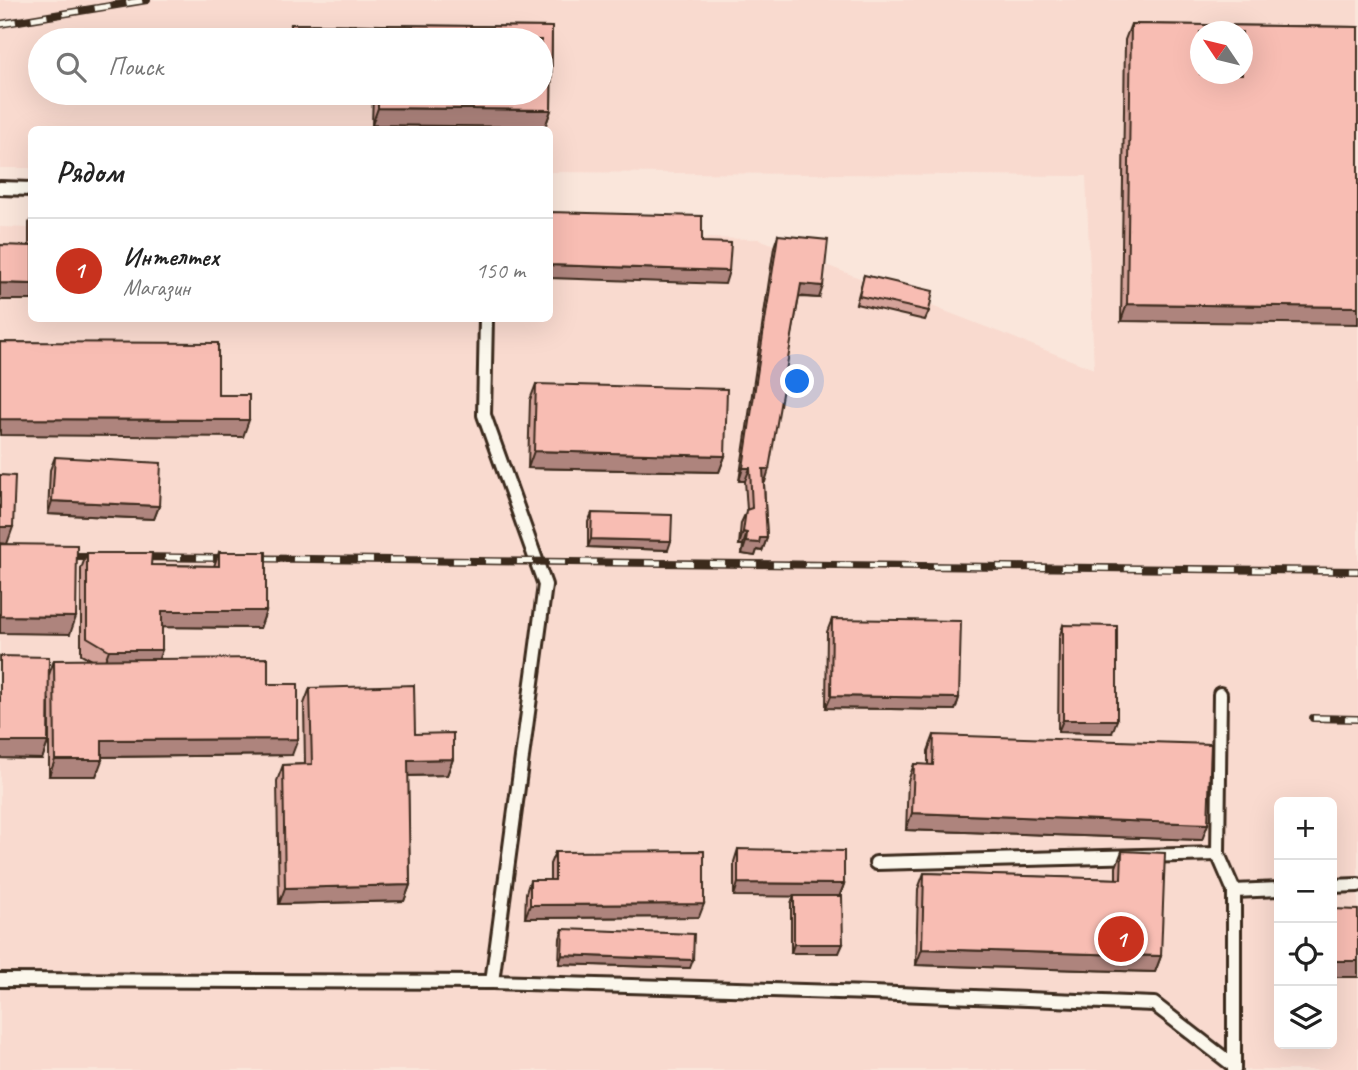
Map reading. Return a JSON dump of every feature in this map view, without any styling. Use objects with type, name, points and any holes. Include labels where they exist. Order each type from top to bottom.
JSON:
[{"type":"lane","points":[[0,188],[28,189]]},
{"type":"lane","points":[[486,322],[484,415],[545,585],[492,982]]},
{"type":"lane","points":[[1220,694],[1218,854],[1234,891],[1234,1068]]},
{"type":"lane","points":[[876,863],[1218,854]]},
{"type":"lane","points":[[1337,886],[1358,885]]},
{"type":"lane","points":[[1234,891],[1274,888]]},
{"type":"lane","points":[[0,980],[492,982],[1154,1004],[1234,1068]]},
{"type":"shaded area","points":[[0,0],[1358,0],[1358,1070],[0,1070],[0,227],[28,228],[28,322],[553,322],[553,236],[759,239],[1094,369],[1086,176],[553,172],[553,126],[28,126],[28,168],[0,168]]},
{"type":"building","points":[[291,24],[552,27],[552,28],[291,28]]},
{"type":"building","points":[[1131,24],[1190,25],[1190,84],[1253,84],[1253,26],[1358,27],[1358,307],[1127,304]]},
{"type":"building","points":[[378,105],[551,105],[551,110],[378,108]]},
{"type":"building","points":[[553,212],[702,216],[702,242],[731,243],[729,271],[553,265]]},
{"type":"building","points":[[778,235],[828,240],[823,286],[801,284],[769,469],[763,469],[767,538],[760,538],[759,543],[746,542],[747,533],[743,532],[746,510],[752,508],[750,468],[743,468]]},
{"type":"building","points":[[0,245],[28,246],[28,284],[0,283]]},
{"type":"building","points":[[864,275],[933,291],[929,311],[859,296]]},
{"type":"building","points":[[0,342],[218,343],[218,395],[249,395],[249,420],[0,419]]},
{"type":"building","points":[[536,384],[727,389],[725,456],[534,451]]},
{"type":"building","points":[[55,457],[161,463],[159,506],[52,501]]},
{"type":"building","points":[[0,475],[15,476],[13,527],[0,527]]},
{"type":"building","points":[[592,513],[672,515],[671,541],[591,539]]},
{"type":"building","points":[[0,544],[77,545],[76,617],[0,616]]},
{"type":"building","points":[[219,552],[266,552],[266,611],[162,611],[162,650],[109,650],[87,637],[87,553],[152,553],[151,565],[219,566]]},
{"type":"building","points":[[832,619],[961,621],[959,698],[831,696]]},
{"type":"building","points":[[1063,625],[1117,626],[1117,720],[1063,720]]},
{"type":"building","points":[[0,656],[49,657],[48,742],[0,742]]},
{"type":"building","points":[[268,658],[268,684],[298,684],[298,739],[102,740],[102,760],[55,760],[54,660]]},
{"type":"building","points":[[414,685],[415,734],[453,733],[453,759],[408,760],[410,885],[285,888],[283,765],[312,764],[310,688]]},
{"type":"building","points":[[934,735],[1211,744],[1208,824],[912,813],[914,764],[933,765]]},
{"type":"building","points":[[738,849],[844,851],[844,884],[738,883]]},
{"type":"building","points":[[704,851],[704,904],[530,905],[530,880],[555,880],[555,852]]},
{"type":"building","points":[[1122,851],[1165,853],[1161,956],[922,949],[924,873],[1121,879]]},
{"type":"building","points":[[794,896],[842,896],[843,944],[794,944]]},
{"type":"building","points":[[1337,909],[1358,910],[1358,961],[1337,961]]},
{"type":"building","points":[[563,929],[694,934],[693,960],[562,955]]},
{"type":"railway","points":[[0,24],[147,0]]},
{"type":"railway","points":[[56,556],[105,556]]},
{"type":"railway","points":[[133,557],[1358,571]]},
{"type":"railway","points":[[1313,718],[1358,719]]},
{"type":"place","name":"Интелтех","points":[[1121,939]]}]
